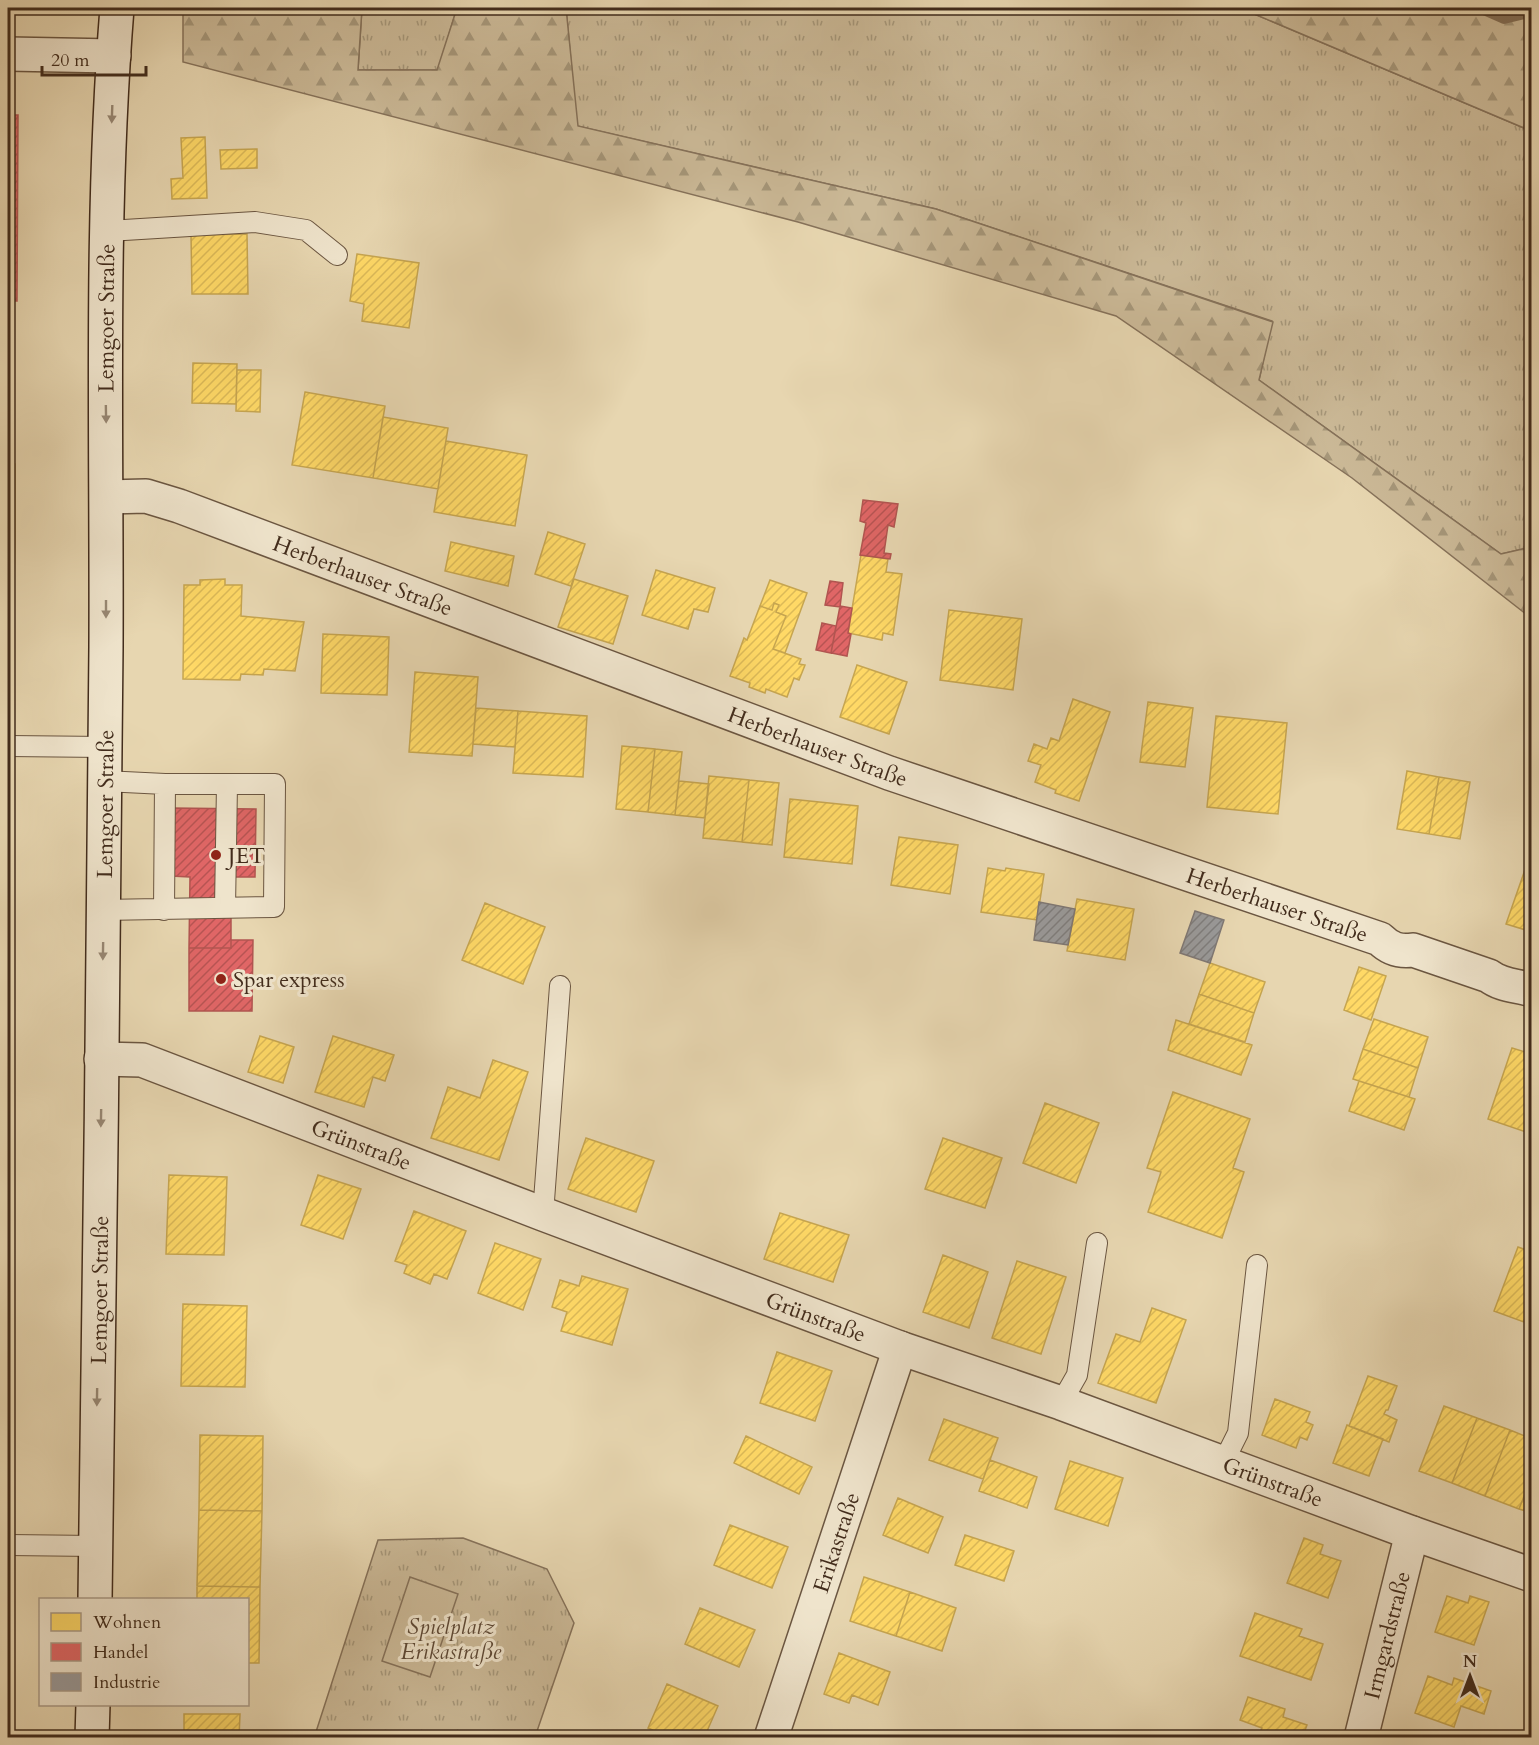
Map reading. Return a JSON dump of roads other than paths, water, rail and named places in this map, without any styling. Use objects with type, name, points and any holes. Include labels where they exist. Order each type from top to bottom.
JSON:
[{"type":"street","name":"Lemgoer Straße","points":[[94,1598],[105,747],[108,231],[117,8]]},
{"type":"street","points":[[8,54],[114,56]]},
{"type":"street","name":"Herberhauser Straße","points":[[107,497],[146,496],[179,506],[889,773],[1380,939],[1403,952],[1413,950],[1489,976],[1495,981],[1532,990]]},
{"type":"street","name":"Grünstraße","points":[[101,1059],[142,1060],[900,1348],[1061,1403],[1532,1575]]},
{"type":"street","name":"Erikastraße","points":[[771,1737],[900,1348]]},
{"type":"street","name":"Irmgardstraße","points":[[1361,1737],[1412,1533]]},
{"type":"street","points":[[92,1737],[93,1706]]},
{"type":"lane","points":[[108,231],[255,222],[306,230],[337,255]]},
{"type":"lane","points":[[8,746],[105,747]]},
{"type":"lane","points":[[103,910],[274,907],[275,784],[165,784],[104,781]]},
{"type":"lane","points":[[164,910],[165,784]]},
{"type":"lane","points":[[225,908],[227,784]]},
{"type":"lane","points":[[543,1214],[560,986]]},
{"type":"lane","points":[[1061,1403],[1077,1375],[1097,1243]]},
{"type":"lane","points":[[1223,1463],[1238,1433],[1257,1265]]},
{"type":"lane","points":[[8,1545],[95,1546]]},
{"type":"waterway","points":[[1479,8],[1504,19],[1532,12]]},
{"type":"place","name":"JET","points":[[216,855]]},
{"type":"place","name":"Spar express","points":[[221,979]]},
{"type":"park label","name":"Spielplatz Erikastraße","points":[[451,1638]]}]
